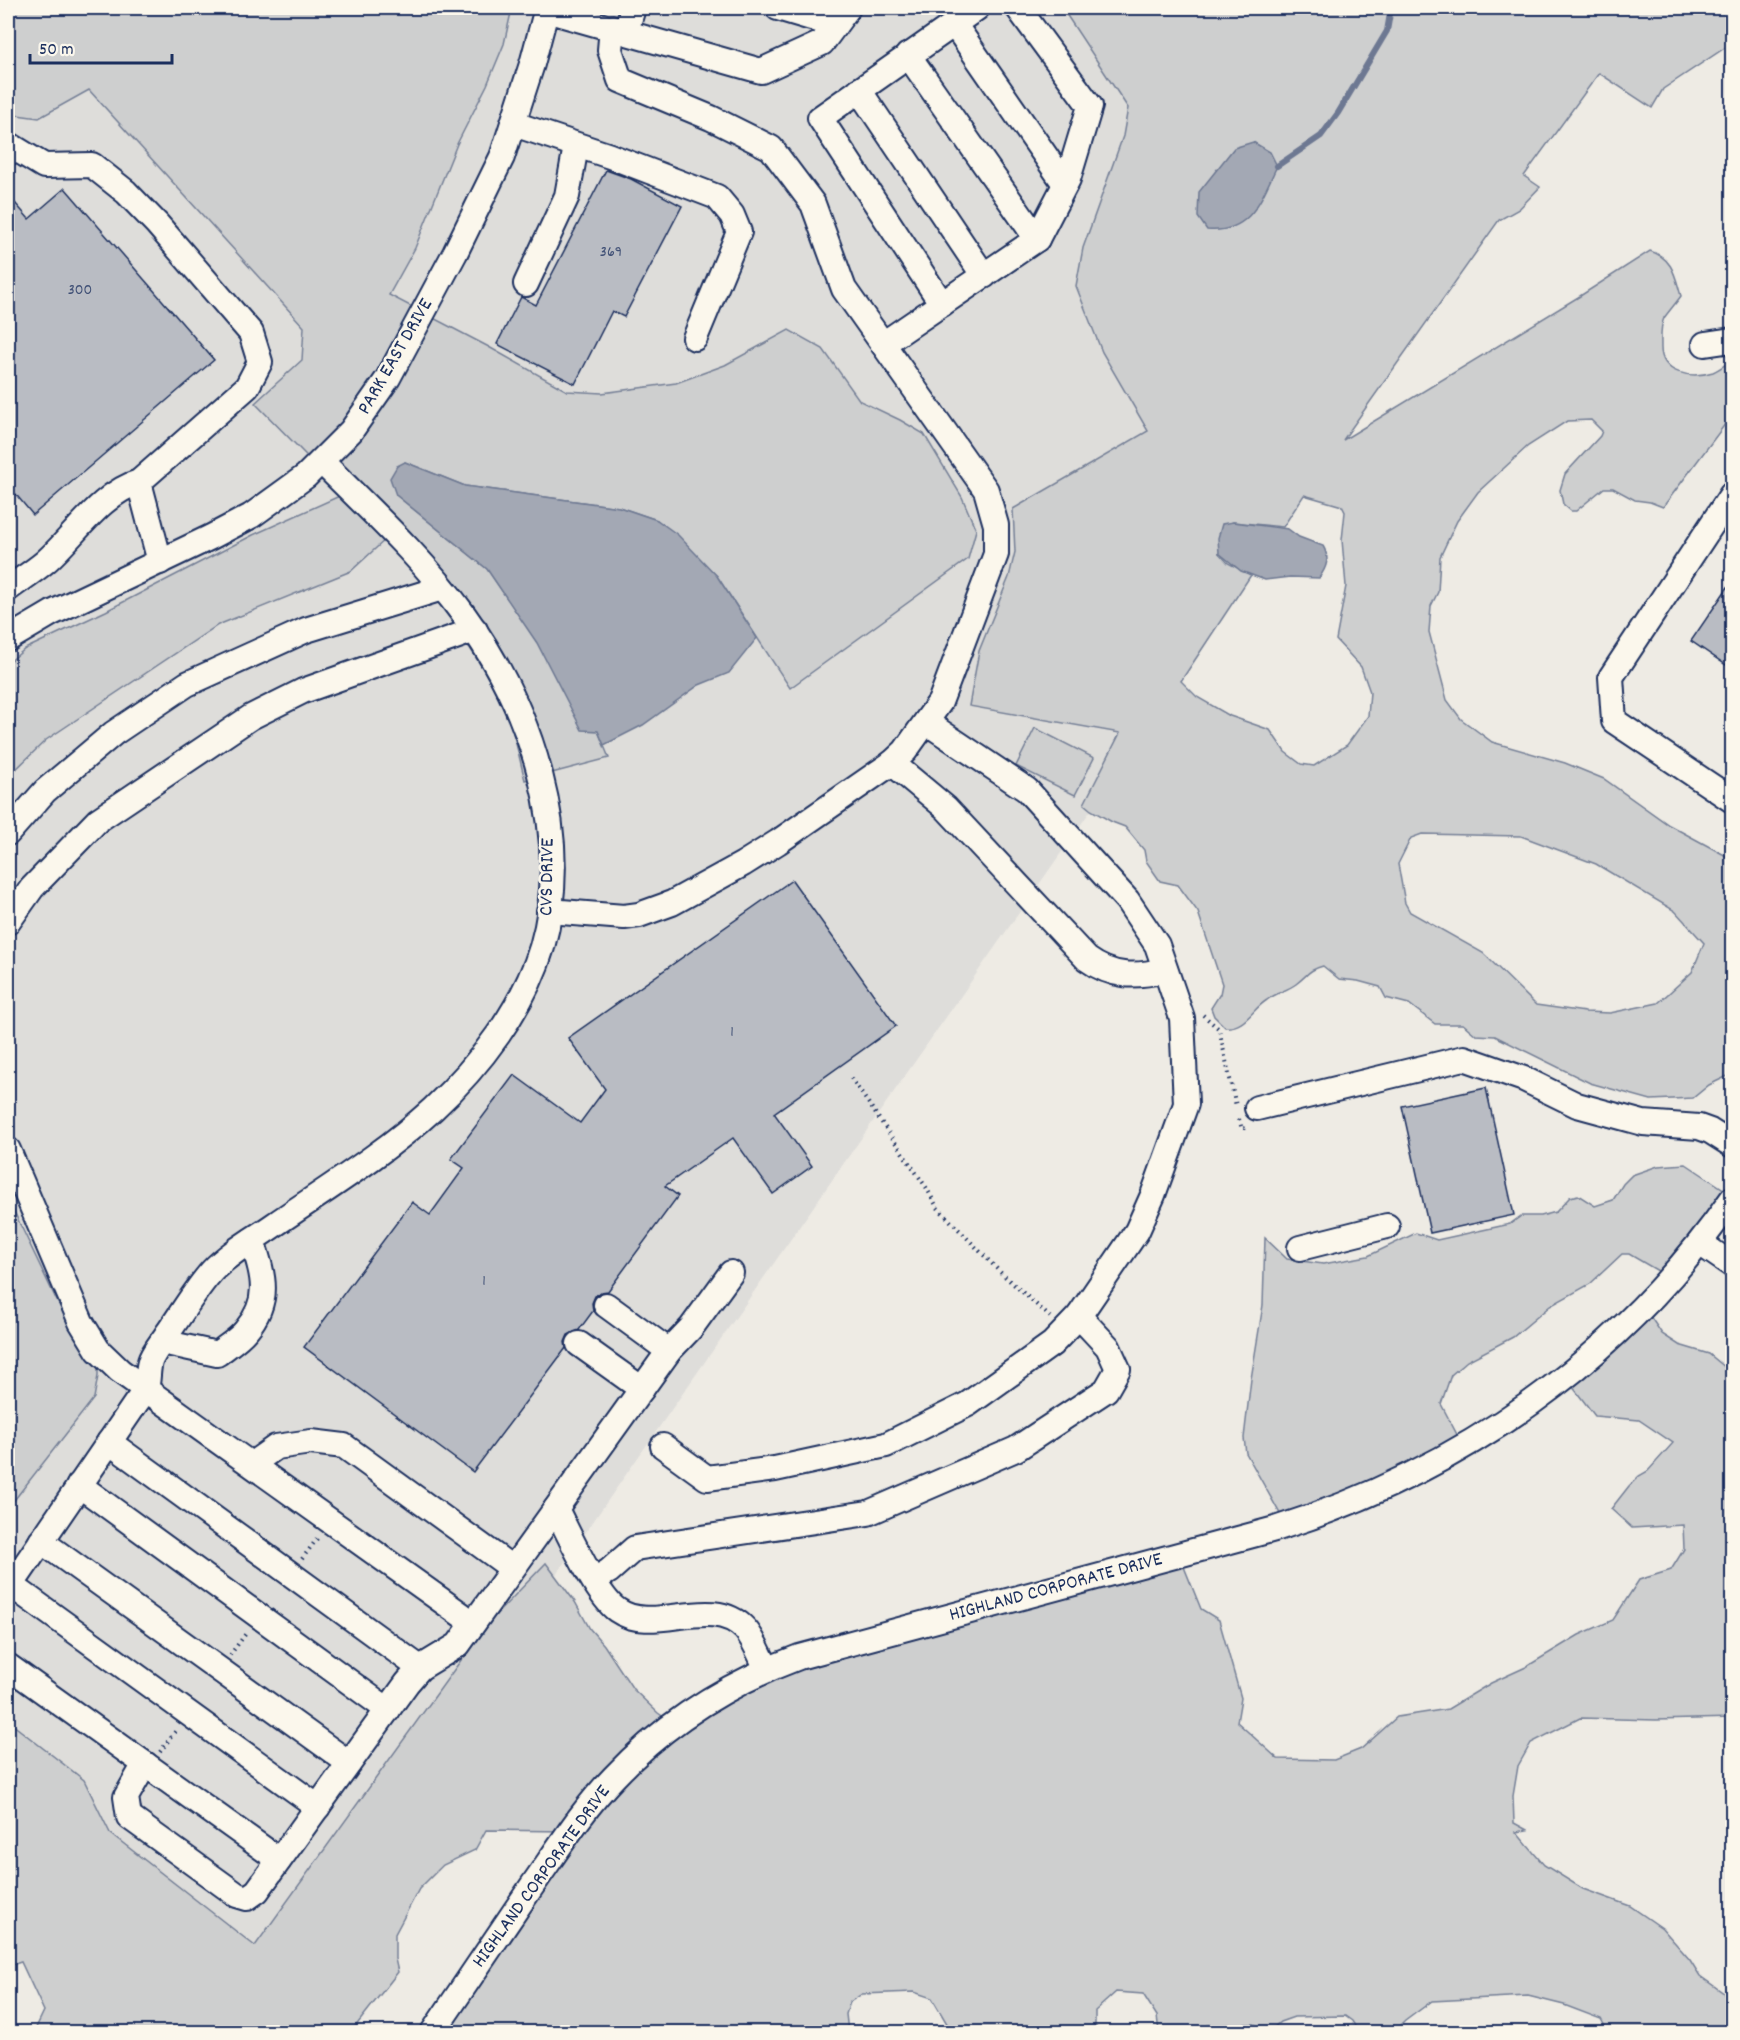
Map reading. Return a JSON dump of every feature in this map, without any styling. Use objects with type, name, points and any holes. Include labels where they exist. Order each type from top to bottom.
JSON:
[{"type":"street","points":[[549,911],[624,917],[639,915],[664,906],[706,885],[769,848],[892,763],[904,751],[940,702],[996,554],[996,525],[986,490],[844,289],[813,204],[771,148],[711,118],[620,80],[610,50],[619,29],[633,8]]},
{"type":"street","points":[[547,9],[761,71],[822,43],[841,16],[778,8]]},
{"type":"street","points":[[942,304],[820,118],[977,8]]},
{"type":"street","points":[[883,344],[1037,239],[1065,184],[1089,106],[1018,8]]},
{"type":"street","name":"PARK EAST DRIVE","points":[[9,634],[251,516],[290,489],[322,462],[364,414],[388,378],[502,157],[514,124],[547,9]]},
{"type":"street","points":[[954,24],[1065,184]]},
{"type":"street","points":[[908,56],[1037,239]]},
{"type":"street","points":[[860,90],[984,276]]},
{"type":"street","points":[[514,124],[610,156],[717,197],[732,214],[739,232],[695,338]]},
{"type":"street","points":[[8,144],[44,166],[92,165],[126,192],[251,333],[260,362],[247,387],[139,482],[123,487],[45,561],[8,589]]},
{"type":"street","points":[[526,284],[567,196],[576,146]]},
{"type":"street","points":[[1704,344],[1732,340]]},
{"type":"street","name":"CVS DRIVE","points":[[146,1388],[150,1360],[194,1294],[215,1268],[393,1143],[431,1111],[458,1084],[495,1037],[522,993],[541,950],[549,911],[552,853],[540,777],[514,702],[495,664],[474,630],[442,588],[410,551],[322,462]]},
{"type":"street","points":[[139,482],[160,562]]},
{"type":"street","points":[[1732,494],[1611,677],[1614,721],[1732,800]]},
{"type":"street","points":[[8,833],[45,791],[114,733],[187,684],[306,630],[442,588]]},
{"type":"street","points":[[8,922],[32,888],[98,820],[251,717],[303,691],[474,630]]},
{"type":"street","points":[[663,1446],[707,1478],[775,1469],[886,1445],[968,1404],[1052,1344],[1072,1324],[1137,1231],[1153,1195],[1186,1104],[1182,1018],[1157,945],[1127,900],[1027,790],[926,722]]},
{"type":"street","points":[[892,763],[946,808],[1087,959],[1100,968],[1126,975],[1169,979]]},
{"type":"street","points":[[1246,1115],[1464,1058],[1524,1079],[1577,1105],[1643,1123],[1699,1127],[1732,1145]]},
{"type":"street","points":[[8,1150],[81,1322],[99,1350],[120,1371],[473,1623]]},
{"type":"street","name":"HIGHLAND CORPORATE DRIVE","points":[[432,2032],[579,1819],[636,1755],[678,1720],[736,1684],[767,1669],[828,1648],[1275,1529],[1329,1511],[1380,1490],[1457,1452],[1555,1386],[1598,1350],[1641,1308],[1700,1243],[1732,1199]]},
{"type":"street","points":[[1300,1248],[1387,1226]]},
{"type":"street","points":[[162,1342],[217,1354],[246,1331],[263,1304],[261,1270],[252,1240]]},
{"type":"street","points":[[1700,1243],[1732,1264]]},
{"type":"street","points":[[147,1766],[126,1797],[129,1817],[237,1895],[247,1898],[257,1891],[420,1668],[458,1645],[669,1351],[691,1328],[731,1273]]},
{"type":"street","points":[[606,1305],[669,1351]]},
{"type":"street","points":[[594,1580],[616,1566],[635,1548],[868,1513],[1016,1449],[1106,1390],[1118,1369],[1108,1347],[1072,1324]]},
{"type":"street","points":[[579,1344],[642,1389]]},
{"type":"street","points":[[146,1388],[9,1587],[318,1807]]},
{"type":"street","points":[[109,1442],[420,1668]]},
{"type":"street","points":[[252,1464],[276,1447],[311,1442],[344,1446],[512,1568]]},
{"type":"street","points":[[79,1485],[388,1710]]},
{"type":"street","points":[[556,1509],[608,1602],[625,1615],[652,1619],[711,1615],[738,1623],[750,1637],[767,1669]]},
{"type":"street","points":[[41,1541],[350,1763]]},
{"type":"street","points":[[8,1666],[279,1860]]},
{"type":"path","points":[[1169,979],[1219,1029],[1246,1115]]},
{"type":"path","points":[[851,1078],[926,1187],[937,1207],[1000,1272],[1072,1324]]},
{"type":"path","points":[[291,1574],[329,1520]]},
{"type":"path","points":[[219,1670],[259,1616]]},
{"type":"path","points":[[147,1766],[189,1713]]},
{"type":"shaded area","points":[[8,8],[512,8],[504,44],[487,85],[457,144],[415,248],[389,295],[567,391],[602,393],[676,383],[725,365],[789,330],[823,349],[860,401],[924,434],[962,497],[976,530],[968,559],[790,688],[717,576],[657,520],[619,507],[465,486],[405,462],[396,495],[487,569],[598,731],[609,758],[525,780],[506,713],[481,665],[437,601],[387,538],[351,571],[218,625],[46,740],[8,777],[8,663],[25,649],[106,611],[253,535],[344,494],[255,403],[302,360],[304,327],[89,90],[39,118],[17,115],[8,110]]},
{"type":"shaded area","points":[[512,8],[1062,8],[1128,108],[1123,136],[1123,386],[1148,431],[1013,509],[1015,552],[970,706],[1121,733],[1084,803],[1091,810],[555,1576],[545,1563],[255,1946],[110,1833],[84,1780],[8,1721],[8,1508],[94,1398],[98,1352],[58,1303],[8,1199],[8,777],[46,740],[218,625],[351,571],[387,538],[440,604],[472,649],[507,715],[525,780],[609,758],[604,745],[643,725],[699,685],[729,673],[757,638],[789,688],[924,434],[860,401],[823,349],[789,330],[725,365],[676,383],[602,393],[567,391],[389,295],[415,248],[457,144],[487,85],[504,44]]},
{"type":"shaded area","points":[[1062,8],[1732,8],[1732,43],[1663,89],[1652,108],[1599,73],[1524,176],[1540,187],[1519,209],[1499,220],[1343,440],[1650,251],[1664,258],[1668,263],[1675,275],[1681,296],[1664,318],[1662,325],[1661,346],[1666,363],[1678,372],[1695,375],[1713,372],[1732,360],[1732,415],[1663,507],[1635,500],[1613,488],[1604,488],[1576,511],[1571,511],[1563,504],[1560,490],[1565,474],[1602,431],[1591,420],[1567,421],[1528,446],[1478,492],[1457,521],[1440,557],[1438,592],[1431,606],[1429,632],[1447,700],[1461,719],[1492,742],[1565,763],[1604,779],[1669,825],[1732,859],[1732,1074],[1709,1085],[1693,1098],[1651,1100],[1590,1083],[1495,1036],[1476,1035],[1463,1024],[1435,1024],[1409,1004],[1386,998],[1380,987],[1339,979],[1323,966],[1311,971],[1293,986],[1262,1004],[1243,1022],[1232,1027],[1225,1027],[1214,1016],[1211,1008],[1220,994],[1222,984],[1198,912],[1178,885],[1160,881],[1146,861],[1144,850],[1125,827],[1112,822],[1084,804],[1120,733],[969,706],[979,651],[1009,577],[1015,552],[1013,509],[1148,431],[1102,352],[1076,286],[1083,248],[1123,136],[1128,108]],"holes":[[[1304,495],[1342,506],[1345,512],[1342,540],[1346,586],[1336,640],[1361,667],[1370,692],[1368,716],[1347,745],[1314,766],[1301,764],[1285,752],[1270,730],[1230,716],[1197,697],[1181,681],[1251,575],[1228,563],[1219,553],[1233,522],[1283,527]],[[1422,834],[1521,836],[1596,864],[1675,911],[1704,943],[1692,972],[1658,1003],[1610,1013],[1536,1005],[1483,953],[1410,912],[1405,903],[1398,864],[1411,838]]]},
{"type":"shaded area","points":[[89,89],[304,327],[302,360],[255,403],[344,494],[253,535],[106,611],[25,649],[8,663],[8,110],[17,115],[39,118]]},
{"type":"shaded area","points":[[1253,142],[1270,152],[1277,166],[1266,190],[1253,212],[1244,220],[1222,230],[1207,230],[1198,217],[1199,192],[1234,148]]},
{"type":"shaded area","points":[[405,462],[465,486],[619,507],[657,520],[678,535],[717,576],[757,638],[729,673],[699,685],[643,725],[604,745],[598,731],[582,730],[537,643],[487,569],[396,495],[390,478],[397,466]]},
{"type":"shaded area","points":[[1233,522],[1288,529],[1299,537],[1323,546],[1327,558],[1324,570],[1319,578],[1290,577],[1265,580],[1241,571],[1219,553],[1218,538],[1222,524]]},
{"type":"shaded area","points":[[1035,728],[1094,758],[1075,795],[1016,766]]},
{"type":"shaded area","points":[[1686,1164],[1731,1194],[1670,1278],[1629,1254],[1622,1254],[1590,1284],[1550,1306],[1513,1337],[1467,1361],[1451,1375],[1441,1404],[1463,1446],[1288,1528],[1246,1453],[1244,1438],[1263,1305],[1265,1238],[1287,1259],[1323,1264],[1368,1256],[1416,1233],[1437,1240],[1510,1224],[1521,1216],[1541,1216],[1556,1212],[1570,1197],[1578,1195],[1595,1206],[1613,1200],[1632,1175],[1658,1166]]},
{"type":"shaded area","points":[[8,1199],[58,1303],[98,1352],[98,1376],[94,1398],[8,1508]]},
{"type":"shaded area","points":[[1643,1306],[1662,1334],[1679,1345],[1709,1354],[1732,1373],[1732,1718],[1656,1720],[1580,1718],[1531,1743],[1518,1766],[1513,1796],[1514,1823],[1527,1830],[1516,1832],[1544,1865],[1583,1889],[1630,1906],[1662,1928],[1690,1960],[1700,1976],[1732,1999],[1732,2032],[1608,2032],[1601,2019],[1564,2005],[1528,1996],[1432,2001],[1394,2032],[1358,2031],[1352,2021],[1345,2016],[1294,2017],[1280,2022],[1270,2031],[1254,2024],[1208,2025],[1197,2032],[1159,2032],[1157,2016],[1143,1994],[1116,1992],[1095,2011],[1095,2026],[1101,2032],[950,2032],[932,1998],[914,1992],[862,1994],[850,2002],[846,2014],[848,2032],[432,2032],[569,1831],[486,1830],[475,1850],[443,1865],[419,1889],[395,1934],[395,1959],[398,1972],[351,2032],[34,2032],[44,2011],[21,1962],[8,1966],[8,1721],[84,1780],[110,1833],[255,1946],[487,1624],[546,1563],[633,1689],[658,1713],[678,1727],[771,1674],[1182,1562],[1201,1609],[1219,1620],[1241,1698],[1237,1722],[1278,1759],[1334,1760],[1361,1749],[1397,1717],[1448,1709],[1579,1635],[1613,1620],[1639,1580],[1671,1570],[1684,1549],[1683,1525],[1632,1528],[1611,1509],[1629,1486],[1648,1471],[1673,1443],[1639,1420],[1595,1416],[1569,1382]]},
{"type":"building","points":[[606,170],[631,179],[682,206],[624,317],[612,311],[575,384],[497,344],[521,297],[536,305]]},
{"type":"building","points":[[65,188],[214,360],[33,515],[8,485],[8,195],[29,219]]},
{"type":"building","points":[[1732,581],[1732,669],[1691,641]]},
{"type":"building","points":[[792,880],[896,1026],[774,1113],[812,1166],[773,1194],[733,1138],[665,1186],[678,1196],[608,1291],[595,1296],[592,1303],[593,1311],[579,1330],[568,1335],[565,1342],[566,1348],[473,1472],[304,1347],[412,1202],[430,1215],[464,1168],[451,1159],[514,1075],[580,1123],[605,1089],[568,1038]]},
{"type":"building","points":[[1486,1088],[1514,1215],[1430,1233],[1402,1106]]},
{"type":"waterway","points":[[1277,166],[1321,136],[1338,113],[1387,31],[1391,8]]}]
